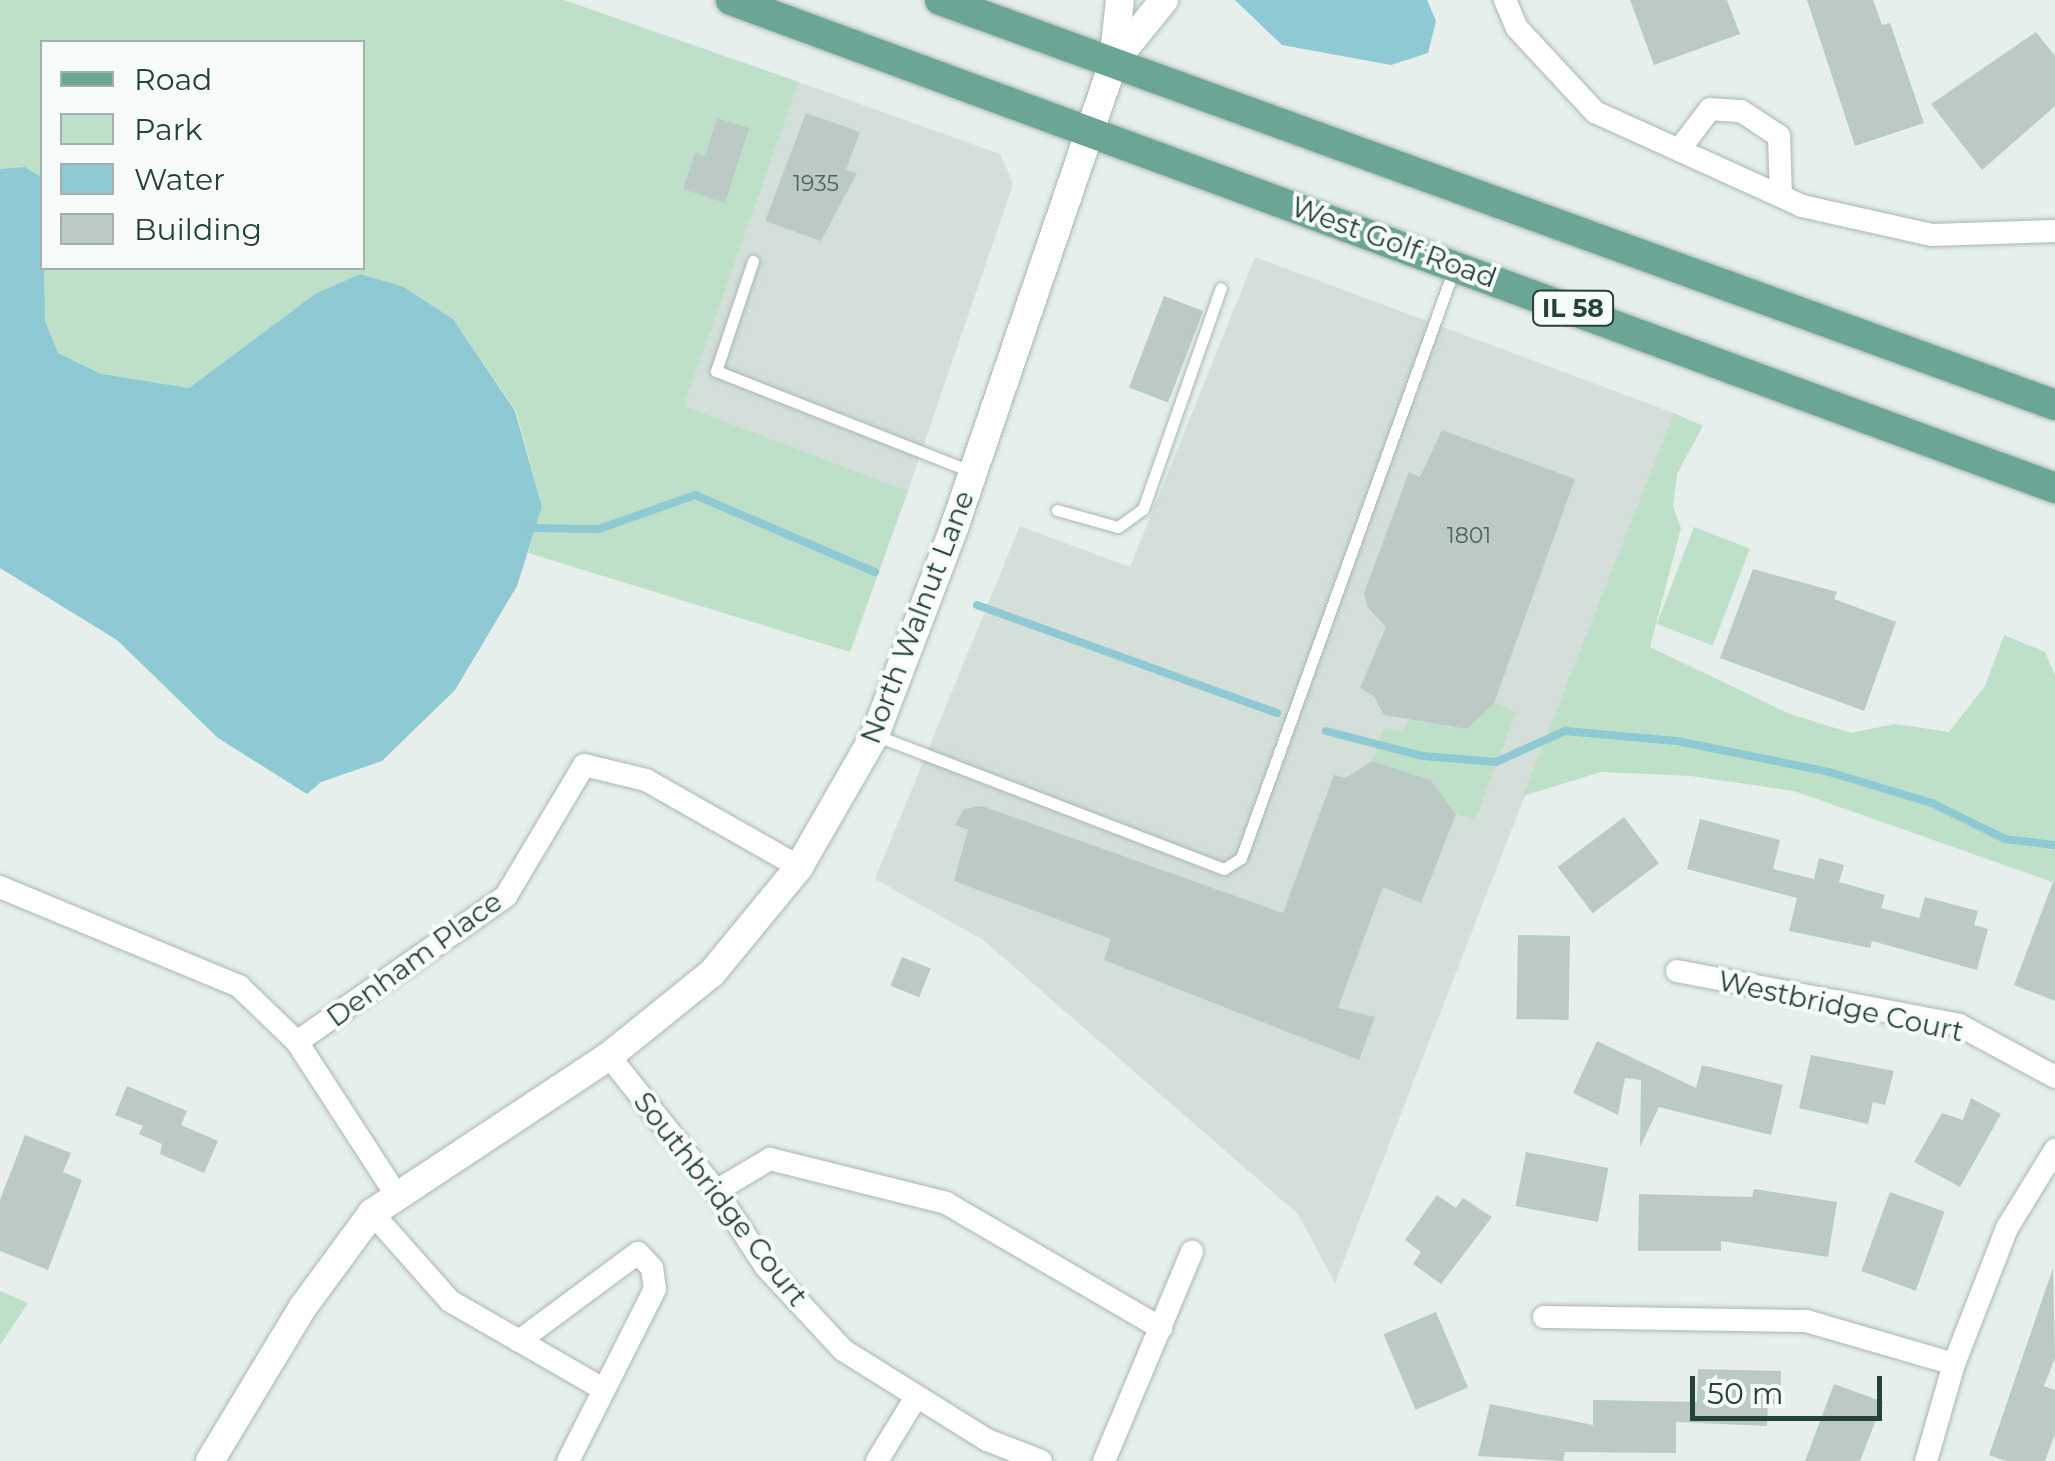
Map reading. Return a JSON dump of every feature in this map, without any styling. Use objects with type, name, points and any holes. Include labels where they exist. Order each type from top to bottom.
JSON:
[{"type":"main road","name":"West Golf Road","points":[[731,0],[2055,488]]},
{"type":"main road","points":[[940,0],[2055,406]]},
{"type":"street","points":[[1113,63],[1120,0]]},
{"type":"street","points":[[1113,63],[1164,0]]},
{"type":"street","points":[[1505,0],[1517,28],[1595,112],[1781,196],[1932,235],[2055,231]]},
{"type":"street","name":"North Walnut Lane","points":[[210,1461],[303,1307],[372,1212],[609,1056],[712,973],[799,867],[875,735],[973,472],[1113,63]]},
{"type":"street","points":[[1679,150],[1710,109],[1741,111],[1780,136],[1781,196]]},
{"type":"street","name":"Denham Place","points":[[297,1042],[506,896],[584,766],[646,780],[799,867]]},
{"type":"street","points":[[0,886],[238,986],[297,1042],[398,1196]]},
{"type":"street","name":"Westbridge Court","points":[[1677,972],[1960,1025],[2055,1077]]},
{"type":"street","name":"Southbridge Court","points":[[609,1056],[716,1191],[766,1267],[843,1350],[987,1440],[1042,1461]]},
{"type":"street","points":[[1926,1461],[1954,1364],[2007,1228],[2055,1150]]},
{"type":"street","points":[[716,1191],[770,1158],[946,1202],[1161,1328]]},
{"type":"street","points":[[372,1212],[450,1301],[600,1388]]},
{"type":"street","points":[[1104,1461],[1192,1252]]},
{"type":"street","points":[[519,1341],[638,1253],[652,1268],[655,1289],[600,1388],[568,1461]]},
{"type":"street","points":[[1544,1316],[1806,1322],[1954,1364]]},
{"type":"street","points":[[877,1461],[916,1397]]},
{"type":"lane","points":[[753,262],[716,371],[973,472]]},
{"type":"lane","points":[[875,735],[1224,869],[1240,858],[1455,264]]},
{"type":"lane","points":[[1057,510],[1118,527],[1136,518],[1221,288]]},
{"type":"shaded area","points":[[799,82],[1000,154],[1013,184],[908,491],[684,406]]},
{"type":"shaded area","points":[[1255,257],[1674,413],[1335,1283],[1298,1214],[983,940],[875,879],[1020,526],[1130,567]]},
{"type":"green space","points":[[0,0],[564,0],[799,82],[684,406],[908,491],[850,652],[528,553],[542,507],[516,411],[453,319],[402,286],[361,274],[315,294],[189,388],[102,375],[58,353],[44,321],[43,270],[365,270],[365,40],[40,40],[40,178],[0,170]]},
{"type":"green space","points":[[1674,413],[1703,426],[1677,474],[1673,507],[1681,528],[1650,647],[1790,714],[1851,733],[1895,724],[1949,732],[1985,686],[2004,635],[2045,652],[2055,675],[2055,883],[1794,791],[1691,776],[1601,772],[1523,796]]},
{"type":"green space","points":[[1694,527],[1750,549],[1713,646],[1657,624]]},
{"type":"green space","points":[[1494,703],[1516,712],[1475,820],[1456,813],[1431,780],[1372,761],[1384,728],[1402,731],[1410,720],[1467,729]]},
{"type":"green space","points":[[0,1291],[28,1303],[0,1345]]},
{"type":"water","points":[[1235,0],[1427,0],[1436,21],[1428,53],[1391,65],[1282,45]]},
{"type":"water","points":[[25,167],[40,177],[40,270],[44,270],[45,321],[58,353],[101,374],[189,388],[315,294],[360,274],[402,286],[453,319],[515,411],[542,507],[517,586],[455,690],[382,761],[321,782],[307,794],[218,738],[117,640],[0,568],[0,169]]},
{"type":"building","points":[[1630,0],[1727,0],[1740,34],[1654,65]]},
{"type":"building","points":[[1807,0],[1873,0],[1882,25],[1890,23],[1924,123],[1855,146]]},
{"type":"building","points":[[2036,32],[2055,56],[2055,106],[1982,170],[1931,104]]},
{"type":"building","points":[[806,113],[860,132],[846,170],[857,173],[821,241],[765,221]]},
{"type":"building","points":[[717,118],[749,128],[725,203],[683,189],[695,153],[705,156]]},
{"type":"building","points":[[1164,296],[1203,311],[1168,403],[1129,387]]},
{"type":"building","points":[[1442,430],[1575,479],[1494,703],[1467,729],[1384,715],[1374,696],[1360,688],[1386,627],[1368,608],[1364,593],[1409,472],[1420,477]]},
{"type":"building","points":[[1753,569],[1837,592],[1834,599],[1896,622],[1864,711],[1720,658]]},
{"type":"building","points":[[1372,761],[1431,780],[1456,814],[1421,903],[1383,887],[1338,1008],[1375,1017],[1359,1060],[1104,960],[1111,939],[954,881],[968,830],[955,825],[964,809],[982,806],[1283,913],[1334,775],[1345,778]]},
{"type":"building","points":[[1624,817],[1659,863],[1593,913],[1558,867]]},
{"type":"building","points":[[1700,819],[1780,840],[1773,869],[1814,879],[1819,858],[1844,865],[1839,882],[1885,895],[1881,908],[1919,918],[1925,897],[1978,911],[1974,925],[1988,929],[1977,970],[1872,941],[1870,948],[1789,931],[1797,898],[1687,869]]},
{"type":"building","points":[[2055,882],[2055,1001],[2014,985]]},
{"type":"building","points":[[1518,935],[1570,936],[1569,1020],[1517,1019]]},
{"type":"building","points":[[902,957],[931,969],[919,997],[890,986]]},
{"type":"building","points":[[1597,1041],[1696,1088],[1702,1065],[1783,1085],[1771,1135],[1659,1107],[1640,1147],[1641,1080],[1625,1078],[1618,1115],[1573,1093]]},
{"type":"building","points":[[1811,1055],[1894,1071],[1885,1105],[1873,1102],[1868,1124],[1799,1108]]},
{"type":"building","points":[[127,1086],[187,1111],[181,1125],[218,1141],[204,1173],[160,1154],[162,1144],[139,1134],[143,1126],[115,1115]]},
{"type":"building","points":[[1971,1098],[2001,1114],[1960,1187],[1914,1162],[1942,1113],[1963,1120]]},
{"type":"building","points":[[25,1135],[71,1153],[63,1172],[82,1180],[48,1270],[0,1251],[0,1200]]},
{"type":"building","points":[[1526,1152],[1608,1168],[1598,1222],[1516,1206]]},
{"type":"building","points":[[1754,1189],[1837,1202],[1828,1257],[1721,1241],[1721,1251],[1638,1251],[1639,1194],[1752,1197]]},
{"type":"building","points":[[1890,1192],[1945,1212],[1916,1291],[1861,1271]]},
{"type":"building","points":[[1437,1195],[1456,1208],[1463,1198],[1492,1217],[1441,1284],[1413,1264],[1421,1252],[1405,1240]]},
{"type":"building","points":[[2053,1268],[2055,1358],[2044,1386],[2055,1390],[2055,1434],[2045,1461],[2006,1461],[1989,1455]]},
{"type":"building","points":[[1436,1312],[1468,1387],[1416,1410],[1384,1334]]},
{"type":"building","points":[[1698,1369],[1781,1371],[1780,1405],[1768,1404],[1767,1426],[1676,1422],[1676,1453],[1565,1452],[1563,1461],[1478,1456],[1490,1404],[1593,1425],[1593,1400],[1697,1402]]},
{"type":"building","points":[[1834,1384],[1883,1402],[1860,1461],[1805,1461]]},
{"type":"waterway","points":[[526,528],[599,529],[695,495],[875,572]]},
{"type":"waterway","points":[[977,605],[1277,713]]},
{"type":"waterway","points":[[1326,731],[1423,756],[1496,762],[1565,731],[1677,741],[1829,772],[1932,803],[2005,839],[2055,845]]}]
